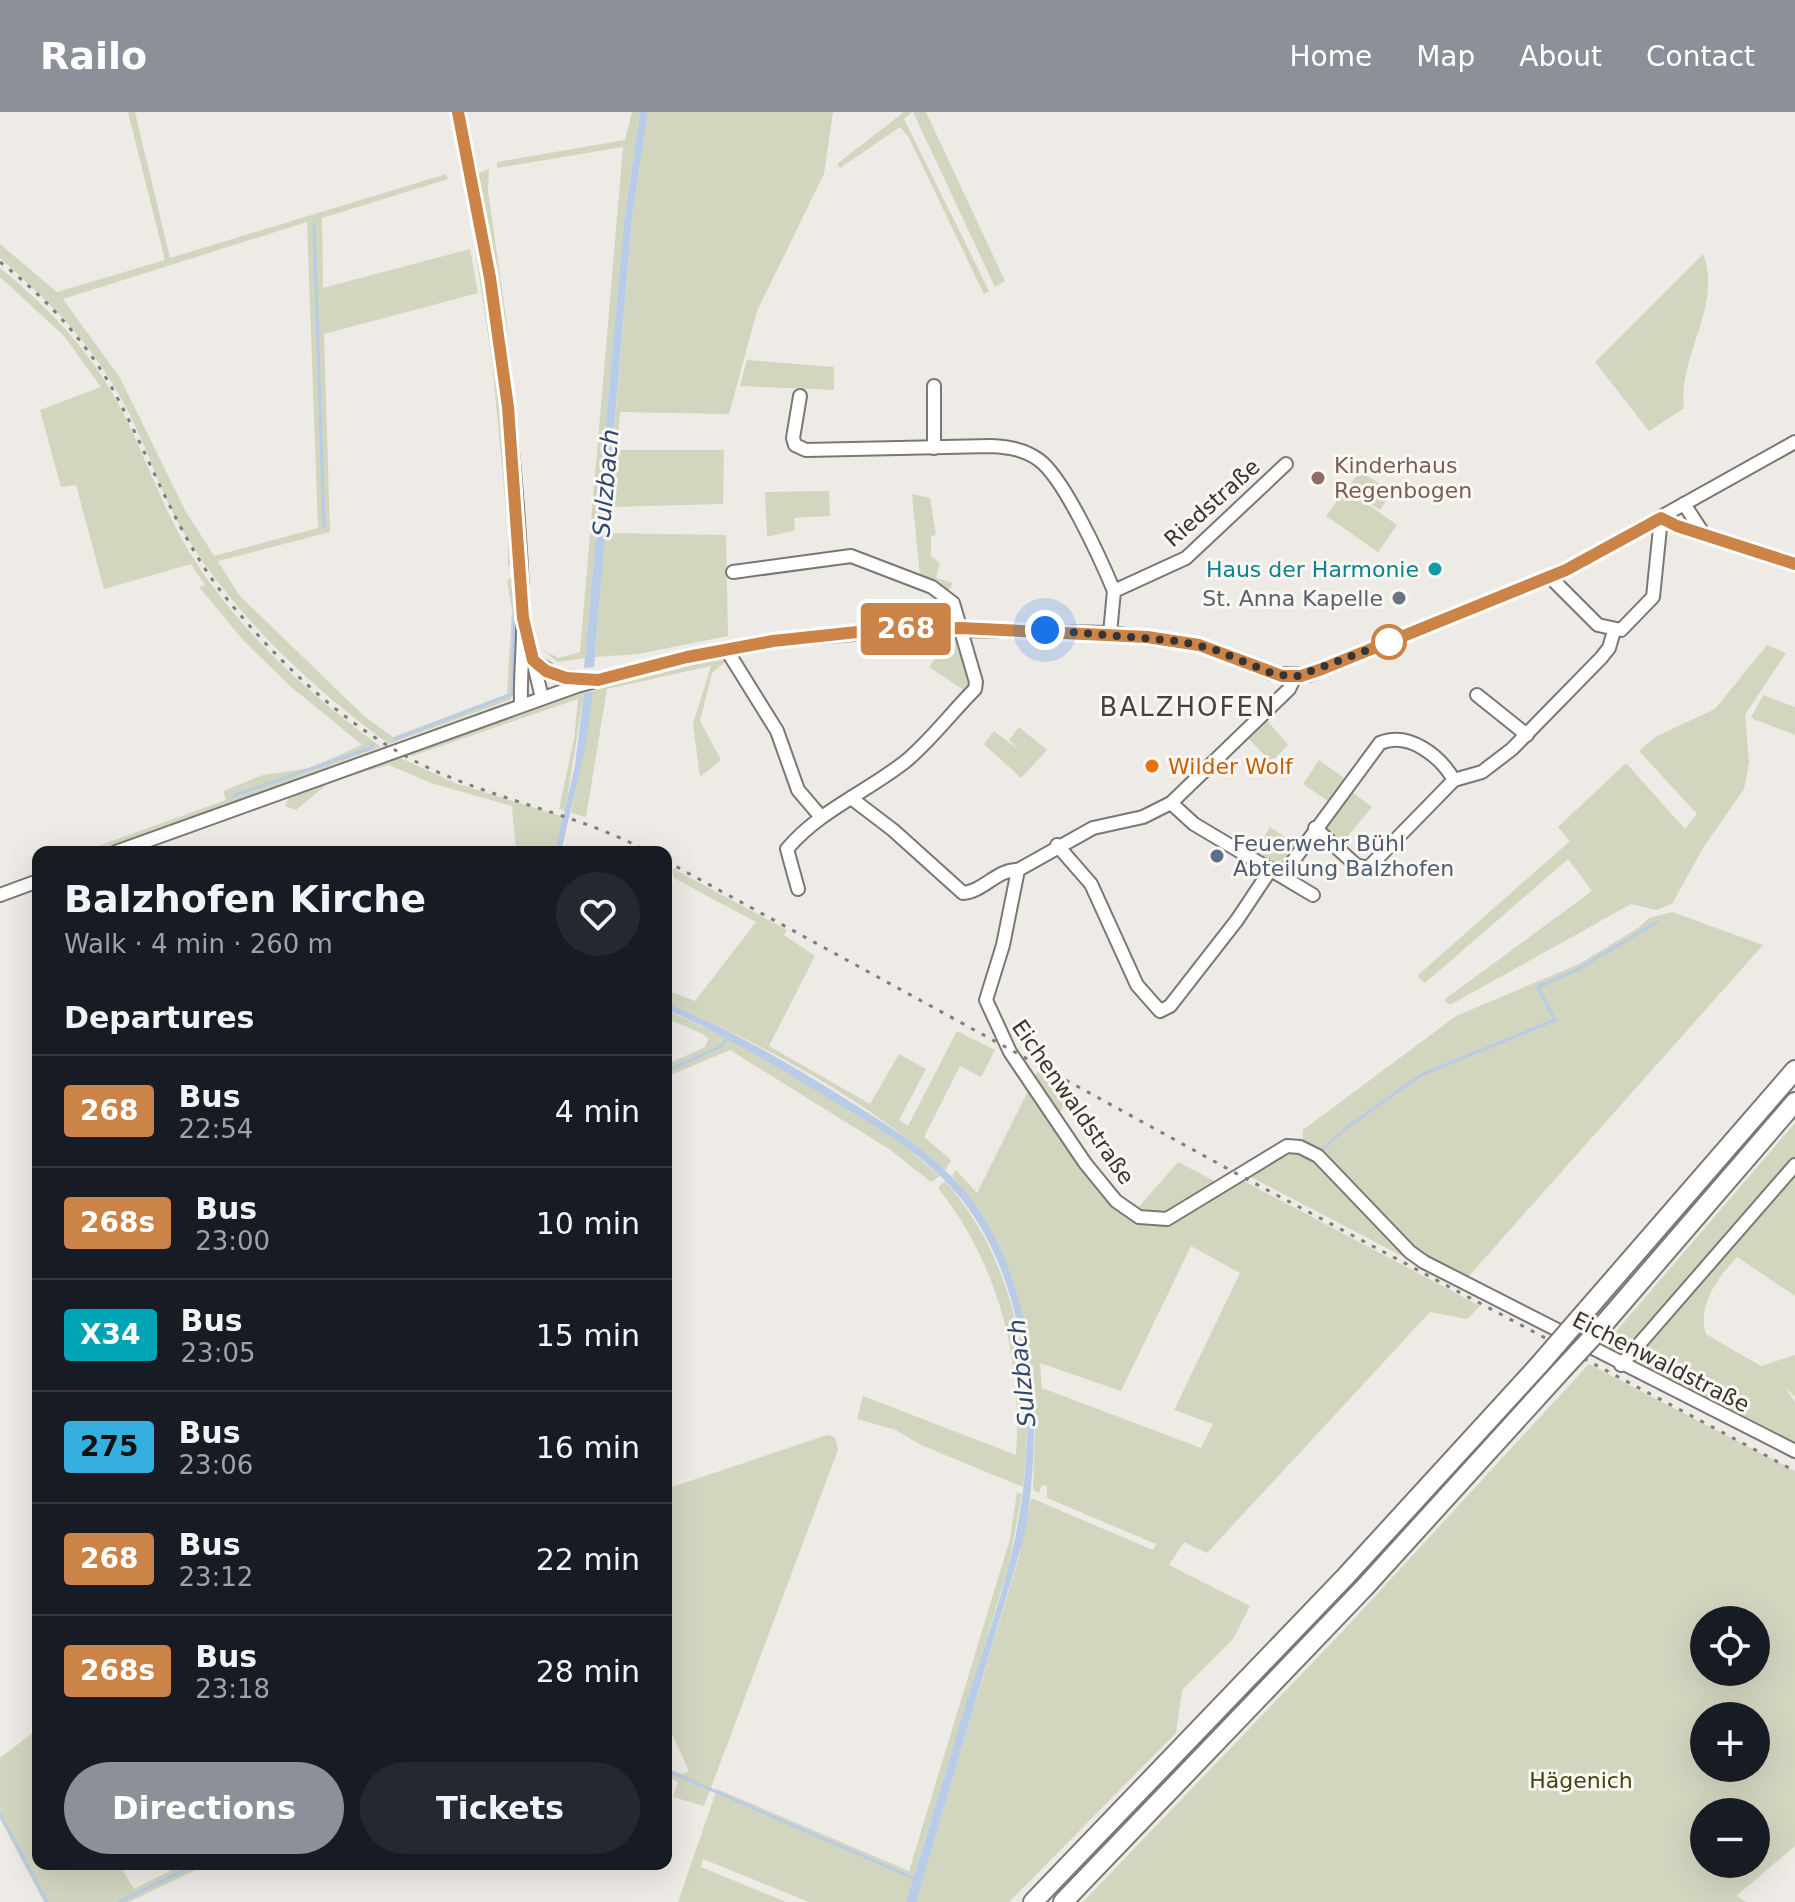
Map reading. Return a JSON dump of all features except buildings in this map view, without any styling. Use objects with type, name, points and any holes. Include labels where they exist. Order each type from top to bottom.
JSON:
[{"type":"highway","points":[[1033,1902],[1346,1576],[1539,1365],[1795,1070]]},
{"type":"highway","points":[[1063,1902],[1343,1610],[1597,1332],[1795,1102]]},
{"type":"street","points":[[458,112],[488,266],[508,407],[523,618],[521,705]]},
{"type":"street","points":[[934,386],[934,448]]},
{"type":"street","points":[[800,396],[793,433],[794,442],[800,448],[852,452],[1007,447],[1040,461],[1056,479],[1114,591],[1110,633]]},
{"type":"street","points":[[133,846],[542,698],[578,682],[598,680],[726,649],[825,634],[960,628],[1110,633],[1199,645],[1274,674],[1295,677],[1322,669],[1550,577],[1795,442]]},
{"type":"street","name":"Riedstraße","points":[[1114,591],[1186,558],[1286,464]]},
{"type":"street","points":[[1684,504],[1703,533]]},
{"type":"street","points":[[1661,518],[1795,564]]},
{"type":"street","points":[[1315,828],[1356,865],[1368,868],[1454,780],[1492,766],[1527,735],[1601,658],[1609,648],[1614,631],[1633,620],[1653,597],[1661,518]]},
{"type":"street","points":[[733,572],[841,556],[862,557],[947,596],[955,609],[976,682],[975,689],[907,760],[821,817],[787,849],[798,889]]},
{"type":"street","points":[[1550,577],[1589,617],[1614,631]]},
{"type":"street","points":[[523,618],[542,698]]},
{"type":"street","points":[[726,649],[777,731],[798,790],[821,817]]},
{"type":"street","points":[[533,660],[557,676],[578,682]]},
{"type":"street","points":[[851,798],[893,830],[963,893],[972,892],[1093,828],[1143,817],[1171,803],[1289,689],[1295,677]]},
{"type":"street","points":[[1477,695],[1527,735]]},
{"type":"street","points":[[1057,845],[1091,884],[1137,985],[1160,1011],[1170,1006],[1276,872],[1315,828],[1374,748],[1384,741],[1414,742],[1448,770],[1454,780]]},
{"type":"street","points":[[1171,803],[1186,819],[1313,895]]},
{"type":"street","name":"Eichenwaldstraße","points":[[1018,870],[986,1005],[1010,1052],[1085,1163],[1116,1201],[1139,1217],[1167,1219],[1241,1176],[1278,1149],[1300,1147],[1318,1156],[1410,1252],[1621,1365],[1795,1451]]},
{"type":"street","points":[[0,895],[32,883]]},
{"type":"street","points":[[1621,1365],[1795,1165]]},
{"type":"green space","points":[[128,112],[135,112],[170,258],[446,174],[448,179],[322,218],[323,288],[470,249],[478,293],[324,334],[330,532],[218,561],[215,558],[240,596],[364,716],[393,737],[507,694],[512,609],[507,581],[512,577],[517,581],[518,590],[517,690],[510,700],[389,744],[304,675],[228,595],[186,536],[130,415],[103,368],[57,311],[0,258],[0,244],[57,292],[165,260]],"holes":[[[307,222],[318,528],[214,556],[186,512],[120,378],[63,299]]]},
{"type":"green space","points":[[632,112],[640,112],[624,222],[585,658],[558,662],[542,650],[559,658],[580,652],[623,147],[497,168],[497,162],[625,140]]},
{"type":"green space","points":[[648,112],[833,112],[824,174],[757,311],[729,414],[620,412],[617,450],[724,450],[723,504],[608,507],[632,218]]},
{"type":"green space","points":[[904,112],[912,112],[904,119],[989,291],[984,294],[909,138],[900,127],[840,168],[837,164]]},
{"type":"green space","points":[[913,112],[926,112],[1005,281],[995,287]]},
{"type":"green space","points":[[489,169],[488,191],[506,317],[525,520],[526,568],[494,270],[477,174]]},
{"type":"green space","points":[[464,177],[468,178],[496,372],[512,518],[515,567],[512,569],[508,565],[508,530],[492,361]]},
{"type":"green space","points":[[1703,254],[1708,273],[1708,292],[1687,369],[1684,408],[1649,431],[1595,362]]},
{"type":"green space","points":[[0,268],[61,324],[99,372],[121,409],[168,513],[190,553],[230,608],[301,683],[381,747],[114,846],[98,846],[226,800],[223,791],[263,775],[310,768],[362,745],[289,685],[243,640],[199,587],[205,585],[191,564],[104,589],[76,485],[61,487],[40,410],[101,387],[64,336],[0,277]]},
{"type":"green space","points":[[747,360],[834,367],[834,390],[740,386]]},
{"type":"green space","points":[[1360,471],[1392,492],[1380,510],[1347,489]]},
{"type":"green space","points":[[1346,489],[1397,525],[1378,552],[1326,516]]},
{"type":"green space","points":[[829,491],[830,516],[794,518],[795,530],[767,537],[765,492]]},
{"type":"green space","points":[[912,494],[930,498],[936,535],[931,536],[931,556],[940,563],[936,578],[953,583],[949,590],[920,577]]},
{"type":"green space","points":[[605,533],[726,535],[728,636],[638,654],[595,657]]},
{"type":"green space","points":[[955,632],[972,688],[967,692],[929,667],[937,656],[906,633]]},
{"type":"green space","points":[[1767,645],[1786,653],[1745,715],[1749,762],[1744,789],[1703,848],[1672,904],[1656,910],[1631,904],[1450,1005],[1444,1000],[1592,891],[1568,859],[1425,983],[1417,976],[1570,841],[1558,827],[1626,763],[1685,829],[1697,814],[1639,751],[1655,737],[1715,709]]},
{"type":"green space","points":[[719,655],[726,661],[712,673],[700,721],[721,760],[700,777],[693,724],[711,666],[607,689],[586,817],[571,813],[593,691],[648,671]]},
{"type":"green space","points":[[584,693],[565,811],[559,809],[574,739],[578,699],[412,756],[403,751]]},
{"type":"green space","points":[[1763,695],[1795,707],[1795,735],[1751,718]]},
{"type":"green space","points":[[1265,718],[1288,745],[1271,762],[1246,736]]},
{"type":"green space","points":[[1019,727],[1047,750],[1021,778],[984,744],[994,731],[1020,751],[1009,740]]},
{"type":"green space","points":[[394,755],[455,783],[564,817],[557,846],[515,846],[512,806],[431,783],[389,765],[331,781],[296,810],[285,806],[290,795]]},
{"type":"green space","points":[[1319,760],[1344,778],[1328,801],[1303,784]]},
{"type":"green space","points":[[1348,789],[1372,807],[1342,843],[1324,828]]},
{"type":"green space","points":[[1270,827],[1296,844],[1280,865],[1256,852]]},
{"type":"green space","points":[[672,868],[787,930],[784,935],[815,956],[769,1046],[870,1104],[899,1054],[926,1069],[899,1120],[908,1126],[957,1031],[995,1050],[981,1077],[960,1066],[924,1137],[951,1160],[945,1170],[848,1097],[776,1055],[672,1006],[672,992],[695,1001],[756,922],[674,878]]},
{"type":"green space","points":[[1672,912],[1763,945],[1468,1277],[1412,1251],[1303,1144],[1303,1130],[1456,1016],[1579,964],[1649,918]]},
{"type":"green space","points":[[672,1013],[738,1043],[894,1137],[940,1176],[931,1182],[889,1149],[730,1050],[672,1074],[672,1062],[705,1047],[708,1039],[672,1021]]},
{"type":"green space","points":[[1038,1071],[1073,1090],[1059,1114],[1034,1077]]},
{"type":"green space","points":[[1030,1087],[1131,1218],[1161,1222],[1190,1214],[1242,1180],[1480,1306],[1467,1319],[1430,1312],[1207,1553],[1184,1542],[1169,1565],[1250,1606],[1233,1639],[1182,1690],[1176,1733],[1009,1902],[809,1902],[703,1859],[701,1867],[786,1902],[678,1902],[717,1789],[909,1871],[1010,1539],[1017,1492],[1022,1494],[1008,1569],[915,1872],[924,1874],[1019,1557],[1031,1498],[1153,1550],[1156,1544],[1047,1498],[1047,1486],[1042,1485],[1039,1493],[1033,1490],[1035,1421],[1010,1277],[981,1215],[952,1176],[956,1170],[977,1193]],"holes":[[[1191,1246],[1240,1273],[1174,1410],[1213,1424],[1201,1448],[1042,1388],[1040,1363],[1121,1391]]]},
{"type":"green space","points":[[1795,1123],[1795,1159],[1705,1261],[1791,1175],[1795,1179],[1795,1296],[1737,1257],[1711,1292],[1704,1323],[1706,1334],[1761,1366],[1795,1355],[1795,1397],[1784,1386],[1795,1402],[1795,1446],[1600,1350]]},
{"type":"green space","points":[[1289,1151],[1312,1155],[1425,1268],[1249,1176]]},
{"type":"green space","points":[[1178,1162],[1218,1183],[1169,1210],[1149,1212],[1138,1208]]},
{"type":"green space","points":[[945,1181],[970,1213],[990,1248],[1016,1325],[1027,1406],[1023,1487],[921,1445],[896,1430],[857,1419],[863,1396],[1016,1455],[1015,1384],[1002,1314],[976,1248],[938,1188]]},
{"type":"green space","name":"Hägenich","points":[[1589,1364],[1795,1471],[1795,1846],[1770,1867],[1770,1798],[1690,1798],[1690,1878],[1757,1878],[1736,1896],[1747,1902],[1083,1902],[1342,1632]]},
{"type":"green space","points":[[827,1435],[835,1437],[838,1450],[704,1806],[673,1797],[678,1782],[672,1779],[672,1770],[682,1774],[689,1771],[672,1734],[672,1487]]},
{"type":"green space","points":[[32,1734],[32,1870],[123,1870],[134,1889],[172,1870],[196,1870],[129,1902],[44,1902],[0,1819],[0,1758]]},
{"type":"water","name":"Sulzbach","points":[[640,112],[648,112],[632,218],[594,667],[584,668],[624,222]]},
{"type":"water","points":[[593,691],[586,744],[562,846],[556,846],[575,765],[584,693]]},
{"type":"water","points":[[672,1006],[796,1069],[925,1152],[951,1176],[980,1212],[1002,1253],[1018,1298],[1028,1345],[1033,1393],[1034,1442],[1025,1534],[916,1902],[906,1902],[1015,1538],[1022,1496],[1027,1408],[1024,1363],[1016,1319],[1004,1277],[986,1237],[963,1201],[934,1170],[866,1121],[708,1029],[672,1012]]},
{"type":"waterway","points":[[314,224],[324,527]]},
{"type":"waterway","points":[[395,739],[512,694],[515,588]]},
{"type":"waterway","points":[[233,796],[374,744]]},
{"type":"waterway","points":[[1324,1148],[1346,1128],[1421,1075],[1555,1020],[1538,987],[1577,970],[1657,922]]},
{"type":"waterway","points":[[672,1068],[720,1047],[731,1035]]},
{"type":"waterway","points":[[672,1773],[916,1879]]},
{"type":"waterway","points":[[0,1814],[47,1902]]},
{"type":"waterway","points":[[119,1902],[185,1870]]},
{"type":"railway","points":[[0,262],[47,304],[89,352],[112,388],[178,523],[209,575],[250,627],[301,679],[358,725],[419,763],[477,788],[601,830],[637,846]]},
{"type":"railway","points":[[672,864],[1241,1176],[1795,1471]]},
{"type":"bus line","name":"268","points":[[458,112],[490,278],[508,407],[523,618],[533,660],[557,676],[598,680],[706,653],[817,635],[977,628],[1110,633],[1164,639],[1199,645],[1274,674],[1295,677],[1308,675],[1566,570],[1661,518],[1795,564]]},
{"type":"place","name":"Kinderhaus Regenbogen","points":[[1318,478]]},
{"type":"place","name":"Haus der Harmonie","points":[[1435,569]]},
{"type":"place","name":"St. Anna Kapelle","points":[[1399,598]]},
{"type":"place","name":"Wilder Wolf","points":[[1152,766]]},
{"type":"place","name":"Feuerwehr Bühl Abteilung Balzhofen","points":[[1217,856]]},
{"type":"district","name":"BALZHOFEN","points":[[1188,707]]},
{"type":"route","points":[[1045,630],[1110,633],[1199,645],[1287,677],[1308,675],[1389,642]]}]
